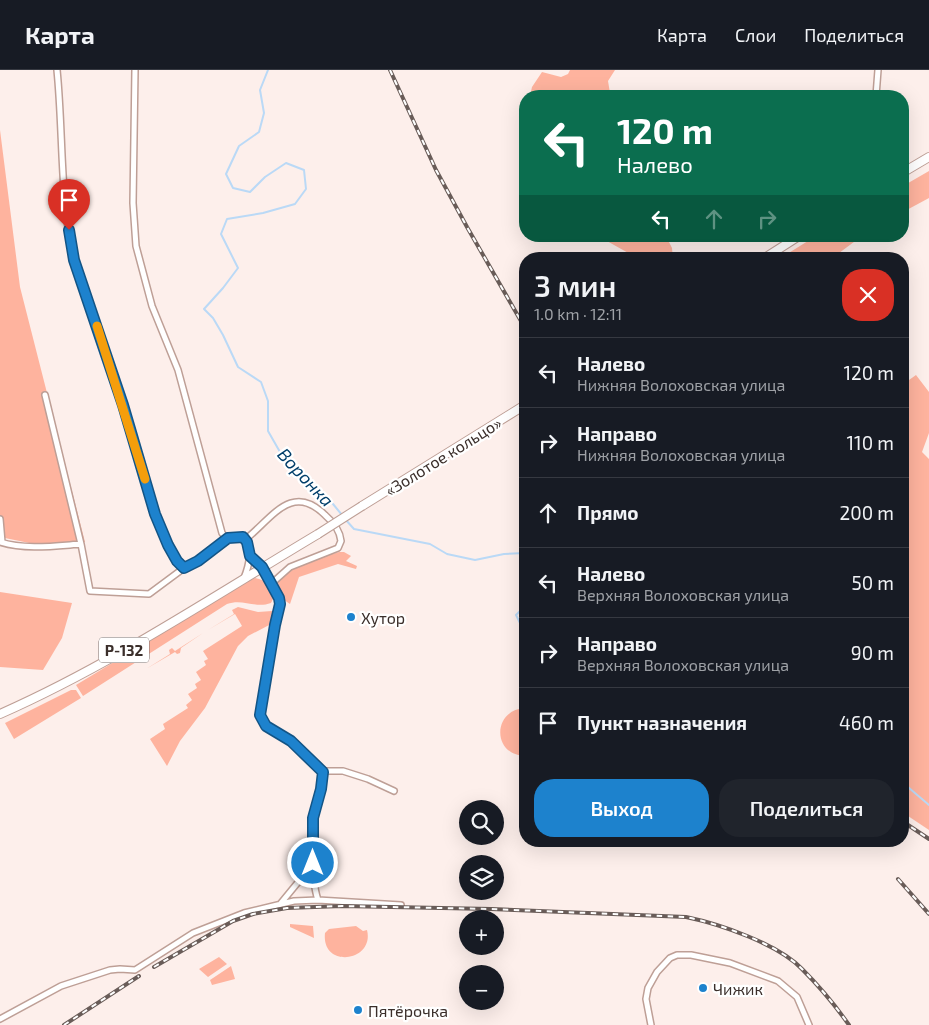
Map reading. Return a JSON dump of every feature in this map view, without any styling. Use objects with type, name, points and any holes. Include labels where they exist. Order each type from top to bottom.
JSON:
[{"type":"main road","points":[[909,169],[929,157]]},
{"type":"main road","points":[[774,252],[790,242]]},
{"type":"main road","name":"«Золотое кольцо»","points":[[262,567],[519,409]]},
{"type":"main road","name":"Р-132","points":[[0,714],[126,649],[262,567]]},
{"type":"street","points":[[57,70],[66,200],[72,252],[114,377],[155,514],[168,545],[177,561],[184,568]]},
{"type":"street","points":[[135,70],[132,203],[136,246],[152,306],[179,376],[222,533],[228,538]]},
{"type":"street","points":[[876,90],[878,70]]},
{"type":"street","points":[[45,395],[90,591],[149,594],[228,538],[239,536],[246,539]]},
{"type":"street","points":[[246,539],[281,508],[297,500],[309,502],[317,508],[338,531],[341,541],[338,548],[290,567],[271,584]]},
{"type":"street","points":[[0,519],[1,542],[10,545],[45,547],[80,544]]},
{"type":"street","points":[[244,578],[250,556],[246,539]]},
{"type":"street","points":[[250,556],[262,567],[279,598],[280,604],[260,713],[261,719],[266,726],[291,741],[323,772],[343,771],[368,779],[394,791]]},
{"type":"street","points":[[318,900],[314,888],[313,818],[321,789],[323,772]]},
{"type":"street","points":[[281,903],[313,863]]},
{"type":"street","points":[[0,1019],[61,986],[110,970],[135,970],[198,930],[244,912],[281,903],[318,900],[401,905]]},
{"type":"street","points":[[651,1025],[646,999],[648,988],[657,972],[670,958],[691,955],[730,963],[778,981],[796,997],[809,1025]]},
{"type":"shaded area","points":[[570,70],[615,70],[608,81],[610,90],[531,90],[542,72],[561,77],[568,74]]},
{"type":"shaded area","points":[[0,130],[20,287],[85,542],[39,545],[0,537]]},
{"type":"shaded area","points":[[929,171],[929,198],[909,209],[909,183]]},
{"type":"shaded area","points":[[609,242],[669,242],[672,252],[627,252]]},
{"type":"shaded area","points":[[806,242],[854,242],[840,252],[790,252]]},
{"type":"shaded area","points":[[916,375],[929,392],[929,433],[922,452],[929,459],[929,830],[909,817],[909,380]]},
{"type":"shaded area","points":[[339,552],[344,552],[351,556],[346,561],[357,566],[356,569],[338,564],[299,577],[290,604],[279,594],[277,585],[282,577],[291,570]]},
{"type":"shaded area","points":[[255,578],[262,580],[269,587],[274,597],[271,603],[260,605],[233,602],[227,604],[83,696],[76,685]]},
{"type":"shaded area","points":[[0,592],[72,603],[62,638],[43,670],[0,667]]},
{"type":"shaded area","points":[[238,607],[258,612],[272,611],[275,614],[273,623],[248,636],[238,646],[205,708],[180,741],[167,766],[150,739],[165,729],[163,724],[188,708],[186,705],[192,700],[188,694],[197,688],[195,684],[201,680],[196,672],[206,665],[204,661],[208,659],[203,651],[242,626],[235,614],[208,630],[234,614],[232,610]]},
{"type":"shaded area","points":[[203,633],[181,648],[180,653],[177,654],[175,652],[146,669],[170,654],[169,650],[172,648],[175,651]]},
{"type":"shaded area","points":[[71,690],[76,690],[81,698],[14,739],[5,723]]},
{"type":"shaded area","points":[[519,710],[519,755],[514,754],[506,748],[500,732],[506,716]]},
{"type":"shaded area","points":[[290,924],[313,926],[314,938],[290,927]]},
{"type":"shaded area","points":[[356,926],[363,931],[367,930],[367,941],[363,949],[356,955],[348,957],[339,956],[331,952],[326,945],[325,933],[329,929]]},
{"type":"shaded area","points":[[219,957],[227,964],[208,977],[199,969]]},
{"type":"shaded area","points":[[231,966],[235,979],[212,985],[210,980]]},
{"type":"waterway","name":"Воронка","points":[[268,70],[260,90],[264,113],[259,132],[239,146],[226,174],[233,188],[250,192],[265,177],[286,163],[304,170],[306,189],[295,204],[263,213],[227,219],[221,234],[238,268],[204,309],[213,318],[223,335],[238,367],[261,382],[268,401],[268,431],[280,452],[297,472],[333,504],[342,515]]},
{"type":"waterway","name":"Воронка","points":[[345,519],[354,529],[430,544],[447,554],[475,560],[504,554],[519,553]]},
{"type":"waterway","name":"Воронка","points":[[519,612],[516,615],[519,621]]},
{"type":"waterway","name":"Воронка","points":[[909,788],[929,805]]},
{"type":"railway","points":[[390,70],[436,170],[519,318]]},
{"type":"railway","points":[[909,826],[929,839]]},
{"type":"railway","points":[[898,879],[929,914]]},
{"type":"railway","points":[[154,967],[233,921],[253,914],[287,908],[342,906],[491,909],[686,917],[748,936],[779,951],[802,969],[821,989],[849,1025]]},
{"type":"railway","points":[[64,1025],[139,976]]},
{"type":"slow traffic","points":[[97,326],[145,479]]},
{"type":"place","name":"Хутор","points":[[351,617]]},
{"type":"place","name":"Чижик","points":[[703,988]]},
{"type":"place","name":"Пятёрочка","points":[[358,1010]]},
{"type":"route","points":[[69,230],[74,260],[123,405],[155,514],[177,561],[184,568],[212,552],[228,538],[243,537],[246,539],[250,556],[262,567],[279,598],[280,604],[260,715],[266,726],[291,741],[323,772],[321,789],[313,818],[313,863]]}]
